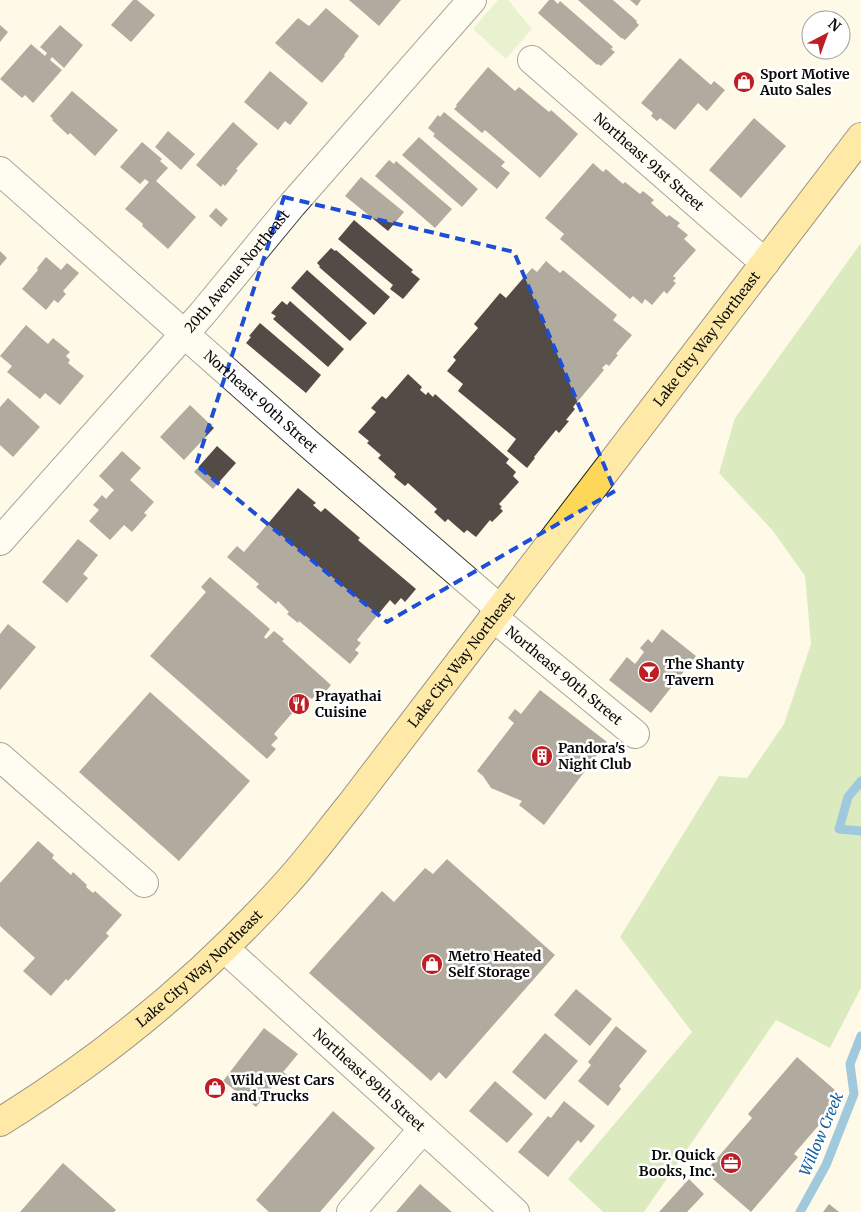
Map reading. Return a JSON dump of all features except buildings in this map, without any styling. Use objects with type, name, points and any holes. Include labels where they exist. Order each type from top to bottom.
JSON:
[{"type":"main road","name":"Lake City Way Northeast","points":[[0,1122],[46,1093],[116,1042],[161,1006],[224,948],[285,885],[352,804],[861,137]]},
{"type":"street","name":"20th Avenue Northeast","points":[[0,541],[207,309],[292,204],[472,0]]},
{"type":"street","name":"Northeast 91st Street","points":[[532,60],[765,263]]},
{"type":"street","name":"Northeast 90th Street","points":[[0,171],[635,734]]},
{"type":"street","points":[[0,757],[144,883]]},
{"type":"street","name":"Northeast 89th Street","points":[[224,948],[515,1212]]},
{"type":"street","points":[[351,1212],[423,1129]]},
{"type":"highlighted area","points":[[284,197],[514,252],[615,491],[387,622],[196,465]]},
{"type":"green space","points":[[498,0],[508,0],[532,29],[506,59],[473,29]]},
{"type":"green space","points":[[861,243],[861,988],[830,1048],[776,1020],[644,1212],[603,1212],[568,1179],[692,1032],[620,937],[719,776],[747,778],[784,724],[811,644],[805,576],[773,531],[719,473],[735,418]]},
{"type":"waterway","name":"Willow Creek","points":[[861,781],[848,797],[839,829],[861,831]]},
{"type":"waterway","name":"Willow Creek","points":[[800,1212],[826,1165],[854,1094],[850,1064],[861,1036]]},
{"type":"place","name":"Sport Motive Auto Sales","points":[[744,82]]},
{"type":"place","name":"The Shanty Tavern","points":[[649,672]]},
{"type":"place","name":"Prayathai Cuisine","points":[[299,704]]},
{"type":"place","name":"Pandora's Night Club","points":[[542,756]]},
{"type":"place","name":"Metro Heated Self Storage","points":[[432,964]]},
{"type":"place","name":"Wild West Cars and Trucks","points":[[215,1088]]},
{"type":"place","name":"Dr. Quick Books, Inc.","points":[[731,1163]]}]
